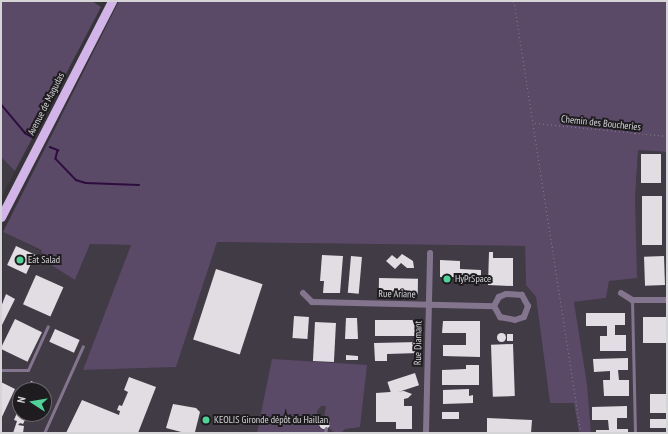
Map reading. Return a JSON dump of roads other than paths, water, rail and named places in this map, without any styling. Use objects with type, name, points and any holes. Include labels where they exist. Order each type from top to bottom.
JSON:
[{"type":"main road","name":"Avenue de Magudas","points":[[1,217],[112,1]]},
{"type":"street","points":[[1,209],[9,201]]},
{"type":"street","name":"Rue Diamant","points":[[426,433],[430,253]]},
{"type":"street","name":"Rue Ariane","points":[[303,293],[312,302],[494,306]]},
{"type":"street","points":[[621,293],[632,300],[667,300]]},
{"type":"street","points":[[511,294],[522,295],[528,306],[524,317],[516,320],[500,317],[494,306],[499,297],[511,294]]},
{"type":"lane","points":[[632,300],[635,433]]},
{"type":"lane","points":[[1,370],[28,370],[48,326]]},
{"type":"lane","points":[[44,433],[83,346]]},
{"type":"lane","points":[[325,433],[326,428]]},
{"type":"waterway","points":[[1,104],[25,133],[34,138]]},
{"type":"waterway","points":[[50,147],[58,150],[56,159],[76,180],[86,183],[139,185]]},
{"type":"place","name":"Eat Salad","points":[[20,260]]},
{"type":"place","name":"HyPrSpace","points":[[447,279]]},
{"type":"place","name":"KEOLIS Gironde dépôt du Haillan","points":[[206,420]]}]
